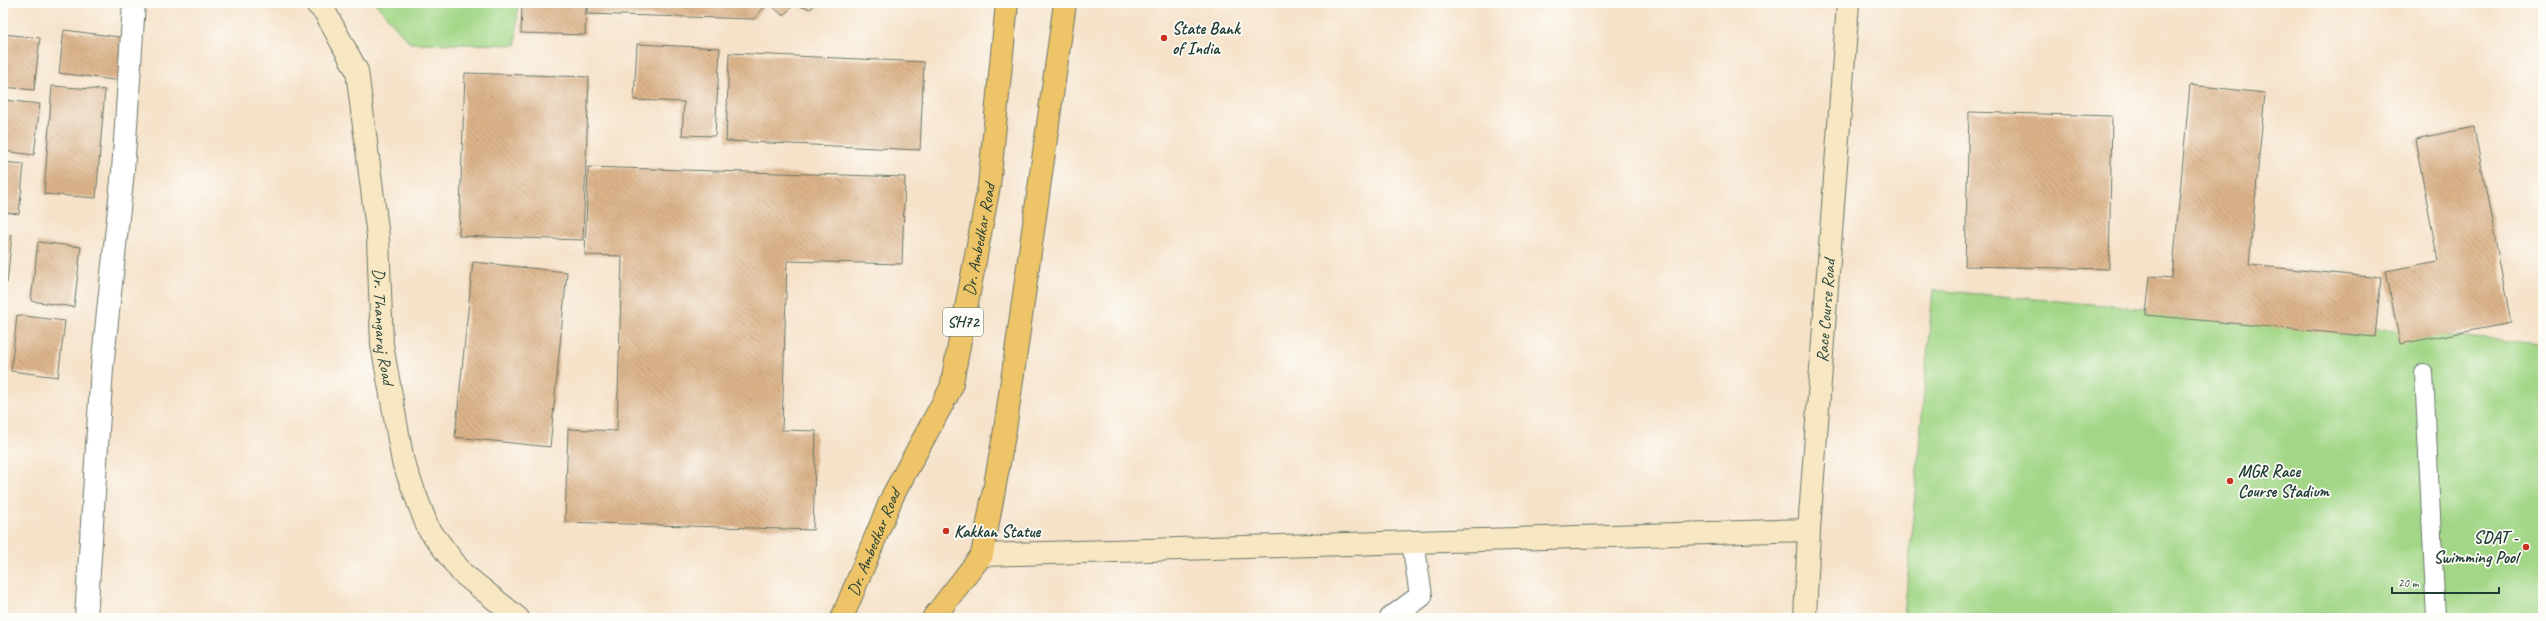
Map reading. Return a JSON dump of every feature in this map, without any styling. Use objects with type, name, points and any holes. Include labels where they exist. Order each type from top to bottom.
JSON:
[{"type":"main road","name":"Dr. Ambedkar Road","points":[[842,618],[893,495],[950,388],[989,186],[1007,3]]},
{"type":"main road","points":[[933,618],[982,555],[1005,430],[1066,3]]},
{"type":"street","points":[[86,618],[102,368],[122,171],[134,3]]},
{"type":"street","name":"Dr. Thangaraj Road","points":[[316,3],[325,12],[357,71],[378,237],[382,345],[403,462],[432,534],[462,573],[518,618]]},
{"type":"street","name":"Race Course Road","points":[[1805,618],[1809,530],[1848,3]]},
{"type":"street","points":[[982,555],[1809,530]]},
{"type":"street","points":[[1391,618],[1421,596],[1413,542]]},
{"type":"lane","points":[[2424,373],[2436,618]]},
{"type":"green space","points":[[375,3],[518,3],[516,45],[410,43]]},
{"type":"green space","name":"MGR Race Course Stadium","points":[[1933,290],[2543,344],[2543,618],[1904,618]]},
{"type":"building","points":[[522,3],[586,3],[585,35],[521,33]]},
{"type":"building","points":[[588,3],[768,3],[754,19],[587,14]]},
{"type":"building","points":[[769,3],[814,3],[811,9],[794,5],[783,16]]},
{"type":"building","points":[[64,30],[127,38],[122,81],[59,73]]},
{"type":"building","points":[[3,34],[40,38],[34,90],[3,87]]},
{"type":"building","points":[[637,44],[720,48],[715,136],[682,135],[684,102],[634,100]]},
{"type":"building","points":[[729,53],[924,62],[920,150],[726,141]]},
{"type":"building","points":[[465,73],[589,77],[583,240],[459,236]]},
{"type":"building","points":[[2190,85],[2265,93],[2249,265],[2381,278],[2375,337],[2146,315],[2150,276],[2172,278]]},
{"type":"building","points":[[52,86],[105,90],[96,198],[44,194]]},
{"type":"building","points":[[3,100],[40,104],[34,155],[3,151]]},
{"type":"building","points":[[1969,112],[2112,116],[2109,269],[1965,266]]},
{"type":"building","points":[[2474,127],[2511,323],[2400,344],[2386,271],[2438,261],[2415,139]]},
{"type":"building","points":[[3,162],[24,164],[19,214],[3,212]]},
{"type":"building","points":[[588,167],[905,177],[902,264],[787,261],[782,430],[816,431],[813,530],[565,522],[568,429],[617,431],[622,256],[585,255]]},
{"type":"building","points":[[3,234],[12,235],[7,283],[3,283]]},
{"type":"building","points":[[38,242],[81,247],[74,307],[31,301]]},
{"type":"building","points":[[473,262],[567,272],[550,447],[455,437]]},
{"type":"building","points":[[17,315],[65,321],[58,377],[11,371]]},
{"type":"place","name":"State Bank of India","points":[[1164,38]]},
{"type":"place","name":"MGR Race Course Stadium","points":[[2230,481]]},
{"type":"place","name":"Kakkan Statue","points":[[946,531]]},
{"type":"place","name":"SDAT - Swimming Pool","points":[[2526,547]]}]
